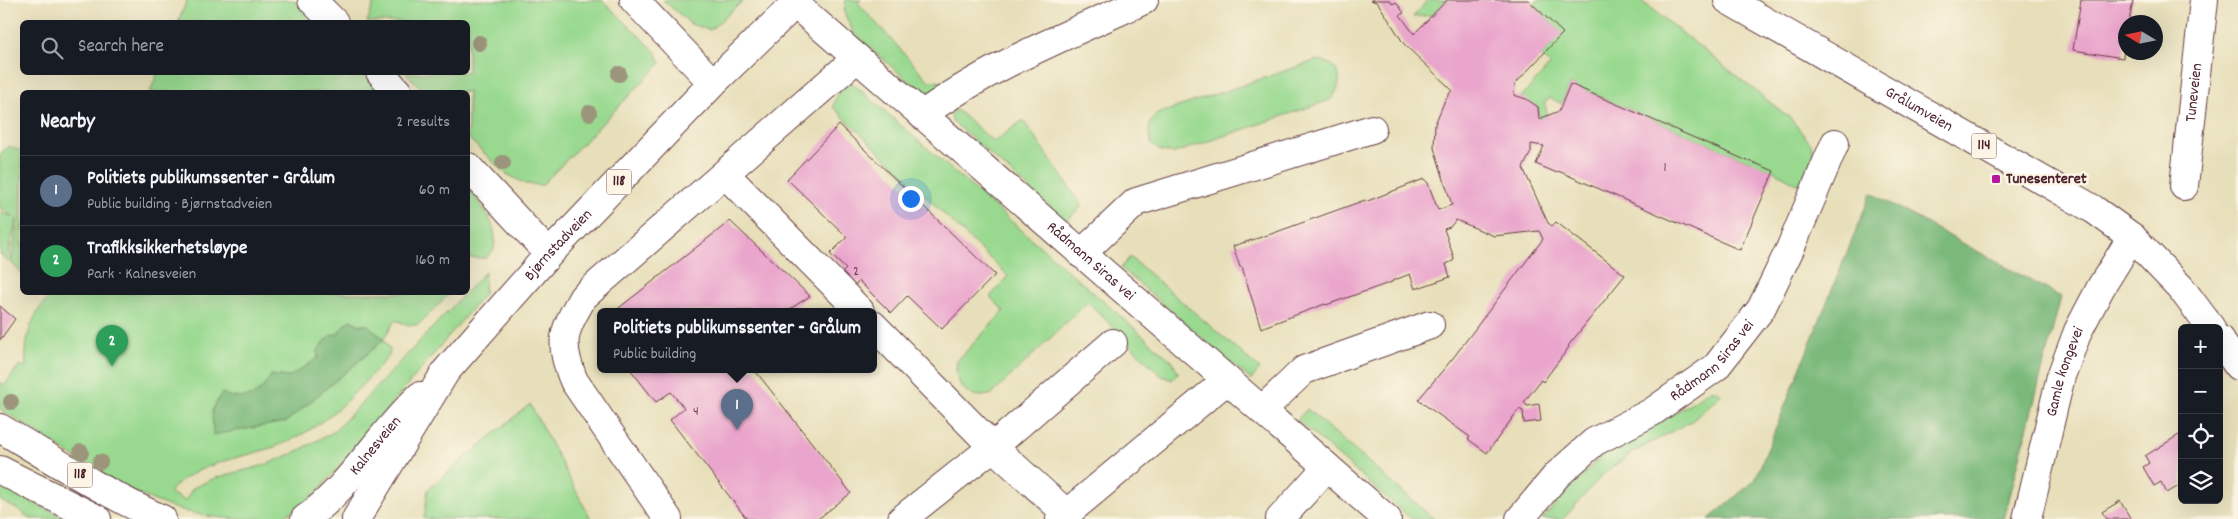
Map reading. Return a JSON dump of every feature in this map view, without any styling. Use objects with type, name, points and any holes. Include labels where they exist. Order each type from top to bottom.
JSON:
[{"type":"main road","points":[[312,0],[332,20]]},
{"type":"main road","points":[[634,0],[713,84]]},
{"type":"main road","points":[[922,115],[943,100],[1039,48],[1144,0]]},
{"type":"main road","name":"Grålumveien","points":[[1728,0],[2093,209],[2132,237],[2181,288],[2208,324]]},
{"type":"main road","name":"Tuneveien","points":[[2184,186],[2204,0]]},
{"type":"main road","name":"Bjørnstadveien","points":[[356,519],[446,370],[549,254],[713,84],[797,2]]},
{"type":"main road","name":"Rådmann Siras vei","points":[[797,2],[922,115],[1387,519]]},
{"type":"main road","points":[[668,519],[574,381],[565,358],[564,339],[570,320],[584,297],[857,58]]},
{"type":"main road","points":[[383,75],[396,90]]},
{"type":"main road","points":[[1081,254],[1136,202],[1372,129]]},
{"type":"main road","name":"Rådmann Siras vei","points":[[1520,519],[1557,475],[1594,442],[1652,412],[1716,367],[1761,309],[1790,249],[1835,143]]},
{"type":"main road","points":[[470,169],[549,254]]},
{"type":"main road","points":[[725,174],[857,308]]},
{"type":"main road","name":"Gamle kongevei","points":[[2027,519],[2061,376],[2078,331],[2101,287],[2132,237]]},
{"type":"main road","points":[[1262,410],[1304,370],[1430,325]]},
{"type":"main road","points":[[877,329],[1064,516],[1227,380]]},
{"type":"main road","points":[[902,519],[993,447],[1113,343]]},
{"type":"main road","points":[[2223,345],[2238,366]]},
{"type":"main road","name":"Kalnesveien","points":[[305,519],[317,510],[359,466],[398,417],[446,370]]},
{"type":"main road","name":"118","points":[[0,428],[62,465],[144,511],[162,519]]},
{"type":"main road","points":[[1280,519],[1327,467]]},
{"type":"main road","name":"118","points":[[0,470],[97,519]]},
{"type":"green space","points":[[187,0],[294,0],[313,20],[179,20]]},
{"type":"green space","points":[[375,0],[602,0],[656,52],[661,63],[542,185],[526,184],[505,173],[470,140],[470,90],[423,90],[408,75],[470,75],[470,20],[368,20]]},
{"type":"green space","points":[[663,0],[744,0],[710,30],[691,24]]},
{"type":"green space","points":[[846,0],[861,0],[858,3],[929,81],[939,81],[942,86],[931,94],[921,92],[854,34],[844,12]]},
{"type":"green space","points":[[1428,0],[1447,0],[1433,15],[1413,17]]},
{"type":"green space","points":[[1538,0],[1640,0],[1790,118],[1811,144],[1814,155],[1799,185],[1774,171],[1570,84],[1562,104],[1551,98],[1545,102],[1547,116],[1539,119],[1538,107],[1521,97],[1550,65],[1541,56],[1562,33],[1534,5]]},
{"type":"green space","points":[[1317,60],[1331,65],[1336,69],[1338,75],[1338,87],[1330,100],[1174,153],[1161,151],[1152,145],[1149,128],[1151,121],[1157,114]]},
{"type":"green space","points":[[157,75],[364,75],[379,90],[151,90]]},
{"type":"green space","points":[[851,82],[1173,362],[1178,373],[1172,380],[1160,375],[1088,302],[992,394],[976,395],[964,389],[957,377],[957,361],[1004,311],[990,297],[1008,276],[833,107],[839,92]]},
{"type":"green space","points":[[957,110],[994,142],[1023,120],[1082,206],[1066,221],[952,121],[951,113]]},
{"type":"green space","points":[[9,146],[20,150],[20,272],[12,263],[17,219],[10,245],[11,260],[9,262],[0,254],[0,216],[2,213],[14,217],[0,208],[0,154]]},
{"type":"green space","points":[[470,191],[488,216],[494,231],[494,249],[486,258],[470,258]]},
{"type":"green space","points":[[1871,193],[2061,297],[2004,519],[1709,519],[1755,480]]},
{"type":"green space","points":[[1130,257],[1260,369],[1251,380],[1121,268]]},
{"type":"green space","points":[[485,272],[484,294],[321,488],[294,511],[274,519],[208,516],[176,508],[145,497],[115,482],[0,409],[0,382],[5,385],[19,365],[26,367],[29,330],[37,313],[48,299],[43,295],[448,295],[418,325],[408,325],[395,320],[384,339],[368,325],[360,325],[350,320],[337,334],[331,335],[317,351],[318,358],[289,377],[271,375],[264,386],[255,394],[243,398],[230,397],[286,422],[384,340],[390,350],[389,356],[351,396],[310,430],[277,446],[222,462],[184,478],[169,492],[185,501],[193,488],[215,478],[265,465],[292,454],[335,431],[463,295],[470,295],[470,288]]},
{"type":"green space","points":[[350,320],[360,325],[368,325],[384,340],[286,422],[213,435],[212,410],[222,393],[237,397],[251,396],[262,388],[271,375],[289,377],[318,358],[317,351],[331,335],[337,334]]},
{"type":"green space","points":[[1712,389],[1722,394],[1693,420],[1632,453],[1603,474],[1563,519],[1542,519],[1601,456],[1674,414]]},
{"type":"green space","points":[[530,404],[591,519],[424,519],[428,489]]},
{"type":"green space","points":[[1307,409],[1434,519],[1411,519],[1297,420]]},
{"type":"green space","points":[[0,483],[9,486],[34,503],[67,519],[30,519],[22,512],[0,500]]},
{"type":"building","points":[[1371,0],[1390,0],[1393,4],[1396,2],[1404,13],[1400,15],[1414,34],[1447,0],[1528,0],[1563,33],[1515,84],[1514,95],[1526,99],[1538,107],[1539,119],[1559,111],[1570,84],[1774,171],[1740,250],[1558,171],[1557,173],[1536,164],[1544,146],[1531,144],[1531,152],[1523,168],[1548,223],[1552,226],[1556,222],[1625,275],[1568,346],[1543,382],[1541,380],[1524,402],[1527,406],[1539,404],[1541,421],[1524,423],[1523,411],[1519,409],[1487,453],[1468,439],[1470,437],[1418,400],[1453,358],[1543,239],[1539,231],[1494,236],[1456,220],[1450,227],[1444,229],[1454,258],[1453,261],[1446,264],[1450,277],[1415,289],[1410,274],[1261,328],[1242,267],[1240,267],[1233,246],[1365,200],[1365,202],[1424,179],[1428,183],[1438,210],[1452,205],[1434,148],[1435,124],[1445,100],[1452,90],[1404,44],[1378,3]]},
{"type":"building","points":[[2081,0],[2133,0],[2130,15],[2118,15],[2118,57],[2073,50]]},
{"type":"building","points":[[839,125],[995,275],[942,329],[907,296],[891,313],[859,281],[846,295],[833,282],[846,269],[830,254],[847,237],[787,179]]},
{"type":"building","points":[[730,221],[810,296],[792,308],[619,308]]},
{"type":"building","points":[[0,306],[15,319],[0,340]]},
{"type":"building","points":[[633,373],[757,373],[851,493],[818,519],[747,519],[670,420],[684,408],[671,392],[656,402]]},
{"type":"building","points":[[2178,435],[2178,486],[2167,493],[2161,482],[2154,486],[2143,467],[2149,463],[2145,456]]},
{"type":"building","points":[[2120,501],[2131,519],[2107,519],[2102,512]]},
{"type":"place","name":"Tunesenteret","points":[[1996,179]]},
{"type":"place","name":"Trafikksikkerhetsløype","points":[[112,366]]},
{"type":"place","name":"Politiets publikumssenter - Grålum","points":[[737,430]]}]
